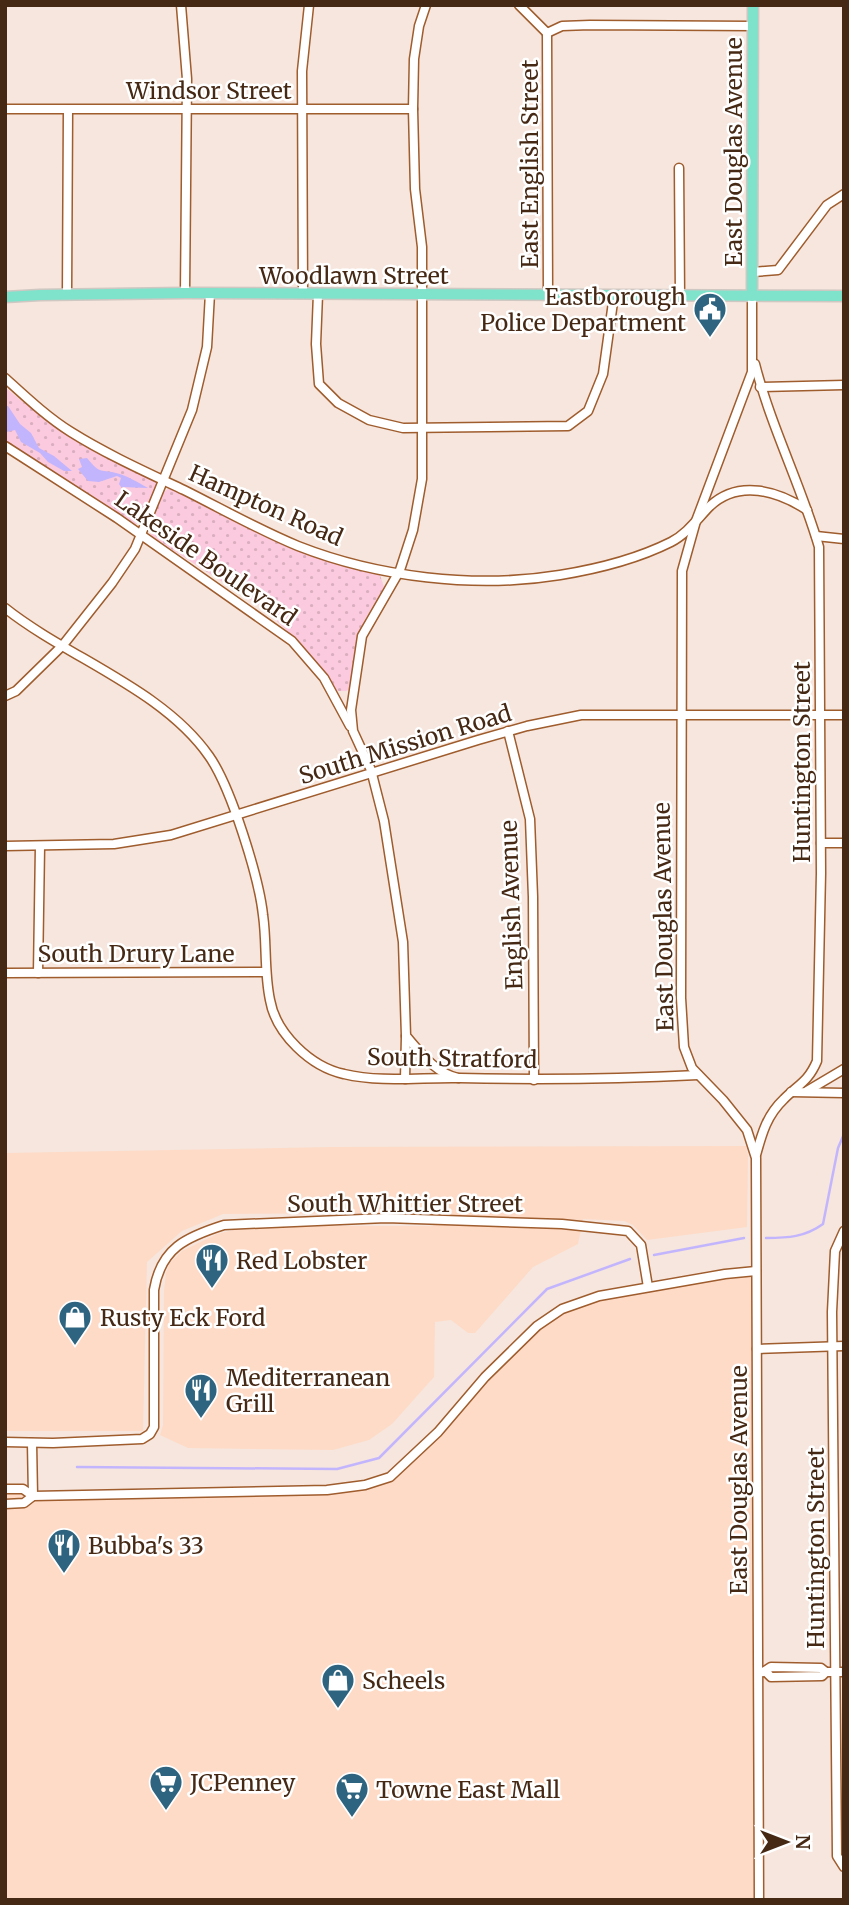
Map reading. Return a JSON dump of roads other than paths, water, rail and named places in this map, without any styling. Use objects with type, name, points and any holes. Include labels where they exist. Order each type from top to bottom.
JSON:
[{"type":"main road","name":"East Douglas Avenue","points":[[752,296],[753,5]]},
{"type":"main road","name":"Woodlawn Street","points":[[5,292],[40,295],[210,293],[844,296]]},
{"type":"main road","name":"Woodlawn Street","points":[[5,298],[40,295]]},
{"type":"street","points":[[181,5],[187,79],[185,293]]},
{"type":"street","points":[[303,294],[302,71],[309,5]]},
{"type":"street","points":[[353,731],[351,709],[362,636],[398,574],[413,530],[422,479],[423,295],[413,109],[414,59],[419,26],[426,5]]},
{"type":"street","points":[[519,5],[547,33],[562,26],[590,25],[753,26]]},
{"type":"street","name":"East English Street","points":[[547,33],[548,295]]},
{"type":"street","name":"Windsor Street","points":[[5,109],[413,109]]},
{"type":"street","points":[[68,110],[68,295]]},
{"type":"street","points":[[679,168],[680,296]]},
{"type":"street","points":[[753,272],[778,270],[827,205],[844,194]]},
{"type":"street","points":[[5,696],[16,691],[63,645],[135,549],[192,410],[207,347],[210,293]]},
{"type":"street","points":[[318,294],[316,344],[319,384],[338,403],[369,420],[403,428],[568,426],[577,421],[588,411],[603,374],[614,295]]},
{"type":"street","name":"East Douglas Avenue","points":[[752,296],[752,372],[696,521],[682,571],[681,998],[684,1047],[692,1068],[747,1130],[756,1158],[762,1672],[759,1900]]},
{"type":"street","name":"Huntington Street","points":[[753,356],[761,387],[819,547],[821,843],[819,1052],[811,1076],[782,1101],[764,1126],[756,1158]]},
{"type":"street","name":"Hampton Road","points":[[5,378],[32,403],[70,431],[163,480],[298,545],[353,564],[398,574],[483,580],[558,575],[620,562],[674,540],[712,504],[724,496],[741,491],[767,490],[789,498],[807,510]]},
{"type":"street","points":[[761,387],[844,385]]},
{"type":"street","name":"Lakeside Boulevard","points":[[5,446],[141,535],[292,641],[324,678],[353,731],[371,773],[384,821],[403,942],[405,1079]]},
{"type":"street","points":[[816,536],[844,539]]},
{"type":"street","name":"South Stratford","points":[[5,608],[173,717],[210,757],[229,796],[252,866],[263,914],[270,1002],[280,1026],[310,1059],[343,1074],[405,1079],[605,1080],[698,1075]]},
{"type":"street","name":"South Mission Road","points":[[5,846],[114,844],[171,835],[508,731],[581,715],[844,715]]},
{"type":"street","name":"English Avenue","points":[[508,731],[530,819],[534,1080]]},
{"type":"street","points":[[821,843],[844,843]]},
{"type":"street","points":[[38,973],[40,846]]},
{"type":"street","name":"South Drury Lane","points":[[5,973],[267,972]]},
{"type":"street","points":[[406,1036],[437,1068],[458,1078]]},
{"type":"street","points":[[805,1093],[844,1069]]},
{"type":"street","points":[[791,1093],[844,1093]]},
{"type":"street","name":"South Whittier Street","points":[[32,1443],[142,1439],[150,1434],[154,1424],[154,1290],[160,1266],[174,1248],[202,1232],[224,1225],[386,1219],[562,1224],[628,1231],[641,1245],[648,1287]]},
{"type":"street","name":"Huntington Street","points":[[843,1867],[837,1856],[840,1777],[835,1672],[839,1563],[833,1453],[833,1347],[835,1251],[844,1231]]},
{"type":"street","points":[[5,1504],[23,1503],[33,1496],[327,1490],[365,1485],[390,1477],[438,1432],[485,1377],[537,1326],[562,1309],[599,1296],[756,1271]]},
{"type":"street","points":[[757,1349],[844,1346]]},
{"type":"street","points":[[5,1442],[32,1443],[33,1496]]},
{"type":"street","points":[[833,1453],[844,1453]]},
{"type":"street","points":[[5,1489],[23,1489],[33,1496]]},
{"type":"street","points":[[762,1672],[771,1677],[822,1676],[835,1672]]},
{"type":"waterway","points":[[766,1238],[796,1236],[823,1224],[838,1148],[844,1134]]},
{"type":"waterway","points":[[654,1255],[744,1238]]},
{"type":"waterway","points":[[77,1467],[337,1469],[379,1458],[547,1289],[630,1259]]},
{"type":"place","name":"Eastborough Police Department","points":[[710,339]]},
{"type":"place","name":"Red Lobster","points":[[212,1290]]},
{"type":"place","name":"Rusty Eck Ford","points":[[75,1347]]},
{"type":"place","name":"Mediterranean Grill","points":[[201,1420]]},
{"type":"place","name":"Bubba's 33","points":[[64,1575]]},
{"type":"place","name":"Scheels","points":[[338,1710]]},
{"type":"place","name":"JCPenney","points":[[166,1812]]},
{"type":"place","name":"Towne East Mall","points":[[352,1819]]}]
